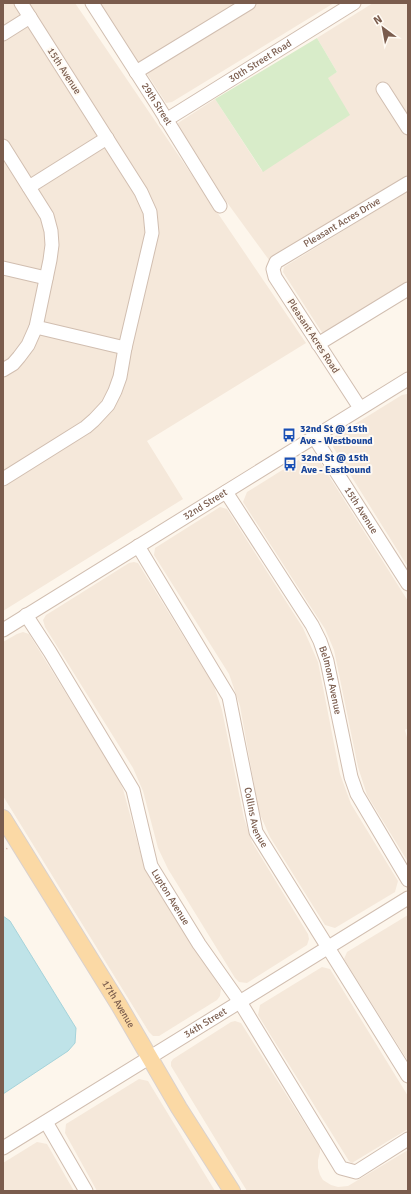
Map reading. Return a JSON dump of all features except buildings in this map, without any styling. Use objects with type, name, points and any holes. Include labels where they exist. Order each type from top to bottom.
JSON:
[{"type":"main road","name":"17th Avenue","points":[[3,818],[232,1191]]},
{"type":"street","name":"15th Avenue","points":[[3,479],[86,427],[103,412],[116,391],[152,233],[148,207],[141,192],[21,3]]},
{"type":"street","name":"29th Street","points":[[92,3],[220,206]]},
{"type":"street","points":[[136,72],[249,3]]},
{"type":"street","name":"30th Street Road","points":[[166,120],[354,3]]},
{"type":"street","points":[[3,34],[30,17]]},
{"type":"street","points":[[383,89],[408,128]]},
{"type":"street","points":[[29,187],[107,138]]},
{"type":"street","points":[[3,146],[47,216],[51,231],[52,244],[36,327],[28,345],[19,357],[13,364],[3,370]]},
{"type":"street","name":"Pleasant Acres Drive","points":[[276,262],[408,183]]},
{"type":"street","name":"Pleasant Acres Road","points":[[276,262],[273,269],[274,276],[360,408]]},
{"type":"street","points":[[3,268],[46,278]]},
{"type":"street","points":[[318,344],[408,289]]},
{"type":"street","points":[[36,327],[125,348]]},
{"type":"street","name":"32nd Street","points":[[3,630],[408,379]]},
{"type":"street","name":"15th Avenue","points":[[314,437],[408,584]]},
{"type":"street","name":"Belmont Avenue","points":[[226,492],[312,625],[320,641],[327,661],[353,782],[357,794],[408,880]]},
{"type":"street","name":"Collins Avenue","points":[[138,546],[230,696],[256,832],[408,1076]]},
{"type":"street","name":"Lupton Avenue","points":[[26,615],[133,790],[151,866],[199,944],[240,1002],[341,1168],[356,1172],[408,1140]]},
{"type":"street","name":"34th Street","points":[[3,1148],[408,898]]},
{"type":"street","points":[[46,1122],[86,1191]]},
{"type":"shaded area","points":[[3,3],[75,3],[306,343],[147,441],[183,499],[3,611]]},
{"type":"shaded area","points":[[99,3],[334,3],[172,102],[166,103],[140,63],[138,64]]},
{"type":"shaded area","points":[[373,3],[408,3],[408,175],[269,260],[223,197],[177,128],[178,123],[215,99],[262,171],[327,78],[337,72],[317,38]]},
{"type":"shaded area","points":[[408,191],[408,283],[323,334],[283,272],[284,267]]},
{"type":"shaded area","points":[[408,394],[408,567],[333,447],[334,437],[402,395]]},
{"type":"shaded area","points":[[308,454],[317,457],[408,601],[408,728],[405,730],[408,741],[408,862],[367,795],[358,767],[334,650],[325,629],[243,502],[247,492]]},
{"type":"shaded area","points":[[220,507],[227,509],[303,628],[318,662],[340,774],[351,804],[398,881],[395,892],[335,928],[325,925],[270,837],[259,812],[240,706],[229,674],[154,555],[155,548]]},
{"type":"shaded area","points":[[129,563],[138,563],[214,686],[222,710],[244,818],[252,842],[308,934],[309,939],[307,945],[247,983],[239,982],[235,978],[168,869],[158,848],[143,791],[133,768],[45,627],[43,620],[46,615]]},
{"type":"shaded area","points":[[23,632],[29,634],[117,776],[123,789],[142,859],[221,989],[220,996],[217,1000],[159,1036],[153,1036],[149,1032],[3,796],[3,642]]},
{"type":"shaded area","points":[[408,915],[408,1061],[344,959],[347,952]]},
{"type":"shaded area","points":[[322,967],[330,969],[408,1096],[408,1129],[352,1163],[349,1161],[258,1015],[260,1005]]},
{"type":"shaded area","points":[[235,1021],[241,1023],[320,1148],[318,1168],[323,1180],[338,1187],[348,1186],[408,1150],[408,1191],[247,1191],[171,1066],[173,1059],[231,1022]]},
{"type":"shaded area","points":[[139,1079],[148,1081],[215,1191],[97,1191],[65,1133],[66,1124]]},
{"type":"shaded area","points":[[37,1142],[47,1144],[74,1191],[3,1191],[3,1163]]},
{"type":"green space","points":[[317,38],[337,72],[328,78],[350,115],[263,172],[215,99]]},
{"type":"water","points":[[3,916],[10,921],[76,1028],[75,1043],[68,1051],[3,1094]]},
{"type":"place","name":"32nd St @ 15th Ave - Westbound","points":[[289,435]]},
{"type":"place","name":"32nd St @ 15th Ave - Eastbound","points":[[290,464]]}]
